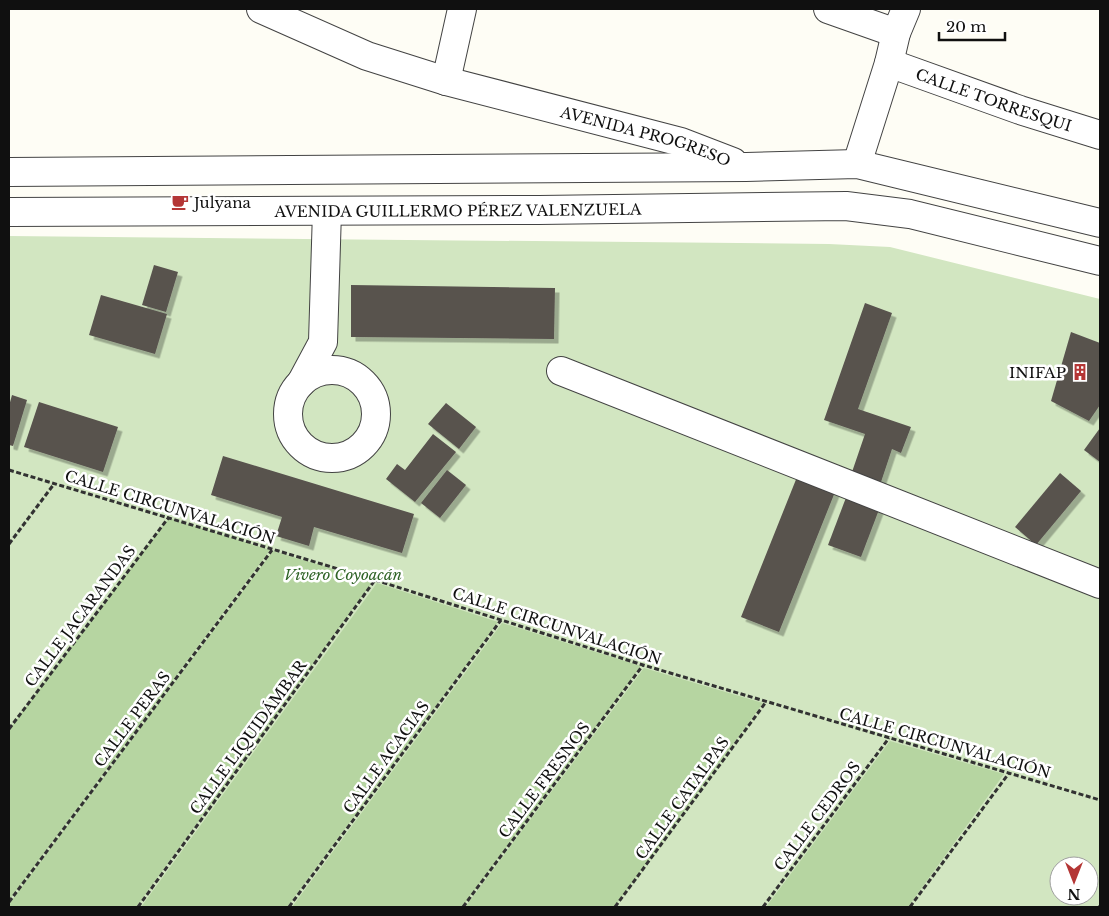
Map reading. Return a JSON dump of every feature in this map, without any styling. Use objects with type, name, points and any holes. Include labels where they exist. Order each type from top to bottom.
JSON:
[{"type":"street","name":"AVENIDA PROGRESO","points":[[262,9],[367,56],[446,81],[681,142],[746,167],[857,164],[1100,223]]},
{"type":"street","points":[[446,81],[462,9]]},
{"type":"street","points":[[828,9],[901,21],[857,164]]},
{"type":"street","name":"CALLE TORRESQUI","points":[[889,62],[1020,110],[1100,135]]},
{"type":"street","points":[[9,172],[746,167],[756,207],[846,206],[910,214],[1100,261]]},
{"type":"street","name":"AVENIDA GUILLERMO PÉREZ VALENZUELA","points":[[9,212],[756,207]]},
{"type":"street","points":[[301,383],[312,374],[325,370],[339,370],[352,374],[364,383],[372,394],[376,407],[376,421],[372,434],[363,445],[352,453],[339,457],[325,457],[312,453],[301,445],[293,434],[288,420],[288,407],[293,394],[323,342],[327,211]]},
{"type":"street","points":[[323,342],[339,370]]},
{"type":"street","points":[[561,371],[1100,584]]},
{"type":"path","name":"CALLE CIRCUNVALACIÓN","points":[[9,470],[375,580],[643,665],[1100,800]]},
{"type":"path","points":[[9,544],[54,484]]},
{"type":"path","name":"CALLE JACARANDAS","points":[[9,729],[169,518]]},
{"type":"path","name":"CALLE PERAS","points":[[9,902],[272,550]]},
{"type":"path","name":"CALLE LIQUIDÁMBAR","points":[[138,907],[375,580]]},
{"type":"path","name":"CALLE ACACIAS","points":[[289,907],[501,620]]},
{"type":"path","name":"CALLE FRESNOS","points":[[463,907],[643,665]]},
{"type":"path","name":"CALLE CATALPAS","points":[[615,907],[766,702]]},
{"type":"path","name":"CALLE CEDROS","points":[[763,907],[889,738]]},
{"type":"path","points":[[910,907],[1009,773]]},
{"type":"green space","name":"Vivero Coyoacán","points":[[9,236],[829,244],[890,247],[1100,299],[1100,907],[9,907]]},
{"type":"green space","points":[[169,518],[270,550],[9,900],[9,730]]},
{"type":"green space","points":[[273,551],[373,581],[136,907],[9,907],[9,904]]},
{"type":"green space","points":[[377,583],[498,622],[287,907],[141,907]]},
{"type":"green space","points":[[502,623],[641,666],[462,907],[292,907]]},
{"type":"green space","points":[[644,668],[763,703],[614,907],[465,907]]},
{"type":"green space","points":[[890,741],[1004,774],[908,907],[766,907]]},
{"type":"building","points":[[154,265],[178,272],[166,312],[142,305]]},
{"type":"building","points":[[351,285],[555,288],[554,339],[351,337]]},
{"type":"building","points":[[101,295],[167,314],[155,354],[89,335]]},
{"type":"building","points":[[865,303],[892,313],[858,409],[911,427],[901,453],[892,449],[881,482],[852,472],[865,434],[824,420]]},
{"type":"building","name":"INIFAP","points":[[1071,332],[1100,343],[1100,405],[1089,421],[1051,401]]},
{"type":"building","points":[[12,395],[27,400],[13,446],[9,445],[9,406]]},
{"type":"building","points":[[39,402],[118,427],[103,472],[24,447]]},
{"type":"building","points":[[446,403],[476,427],[459,449],[428,424]]},
{"type":"building","points":[[1100,428],[1100,462],[1084,450]]},
{"type":"building","points":[[433,434],[456,452],[415,502],[386,479],[397,464],[405,470]]},
{"type":"building","points":[[223,456],[414,514],[402,553],[314,527],[309,546],[276,536],[282,517],[211,495]]},
{"type":"building","points":[[447,470],[466,485],[440,518],[421,503]]},
{"type":"building","points":[[1060,473],[1081,491],[1036,545],[1015,527]]},
{"type":"building","points":[[797,477],[835,492],[779,632],[741,617]]},
{"type":"building","points":[[847,495],[880,507],[861,557],[828,545]]},
{"type":"place","name":"Julyana","points":[[180,202]]},
{"type":"place","name":"INIFAP","points":[[1080,372]]}]
